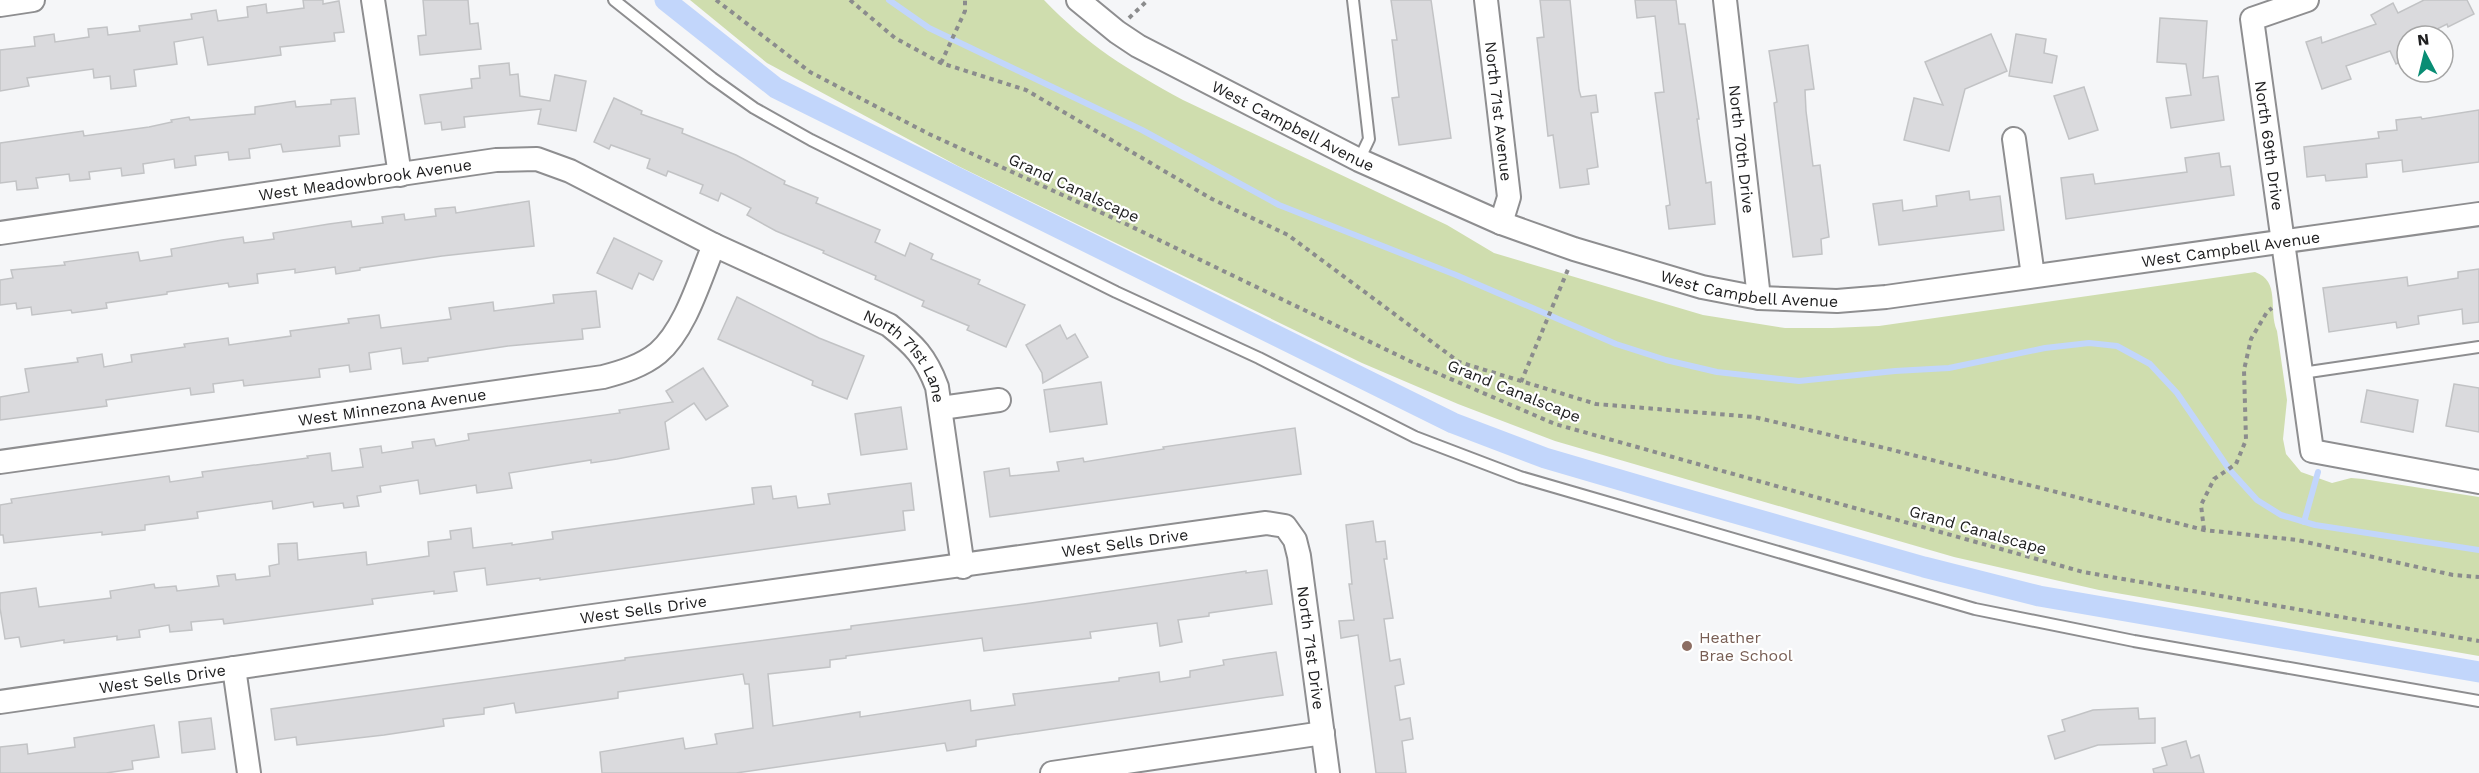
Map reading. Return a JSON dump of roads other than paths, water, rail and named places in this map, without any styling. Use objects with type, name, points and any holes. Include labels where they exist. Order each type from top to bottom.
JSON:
[{"type":"street","points":[[0,5],[33,0]]},
{"type":"street","points":[[373,0],[400,175]]},
{"type":"street","name":"West Campbell Avenue","points":[[1078,0],[1138,46],[1359,160],[1501,223],[1574,249],[1702,286],[1759,297],[1837,301],[1886,297],[2479,214]]},
{"type":"street","name":"North 71st Avenue","points":[[1486,0],[1509,197],[1501,223]]},
{"type":"street","name":"North 70th Drive","points":[[1725,0],[1759,297]]},
{"type":"street","name":"North 69th Drive","points":[[2307,0],[2288,9],[2252,19],[2312,451],[2479,482]]},
{"type":"street","points":[[2014,139],[2033,276]]},
{"type":"street","name":"West Meadowbrook Avenue","points":[[0,233],[496,160],[537,159],[570,171],[714,245]]},
{"type":"street","name":"North 71st Lane","points":[[714,245],[889,326],[913,344],[927,362],[937,387],[941,408],[963,567]]},
{"type":"street","name":"West Minnezona Avenue","points":[[0,462],[603,377],[628,370],[658,353],[678,329],[714,245]]},
{"type":"street","points":[[941,408],[999,400]]},
{"type":"street","name":"West Sells Drive","points":[[0,702],[578,618],[963,567],[1248,525],[1266,523],[1285,526]]},
{"type":"street","name":"North 71st Drive","points":[[1285,526],[1295,540],[1299,556],[1328,773]]},
{"type":"street","points":[[234,668],[249,773]]},
{"type":"street","points":[[1053,773],[1323,733]]},
{"type":"lane","points":[[614,0],[754,108],[810,141],[1116,292],[1259,358],[1415,437],[1510,473],[1975,609],[2134,641],[2479,701]]},
{"type":"lane","points":[[1353,0],[1369,139],[1359,160]]},
{"type":"lane","points":[[2302,373],[2479,348]]},
{"type":"waterway","points":[[665,0],[776,88],[1453,423],[1545,458],[1924,567],[2039,596],[2479,672]]},
{"type":"waterway","points":[[889,0],[929,28],[1142,130],[1279,205],[1456,275],[1616,344],[1666,360],[1717,372],[1799,381],[1949,368],[2045,348],[2089,343],[2117,346],[2150,364],[2177,393],[2229,469],[2257,500],[2281,515],[2315,525],[2479,550]]},
{"type":"waterway","points":[[2304,522],[2318,472]]},
{"type":"place","name":"Heather Brae School","points":[[1687,646]]}]
